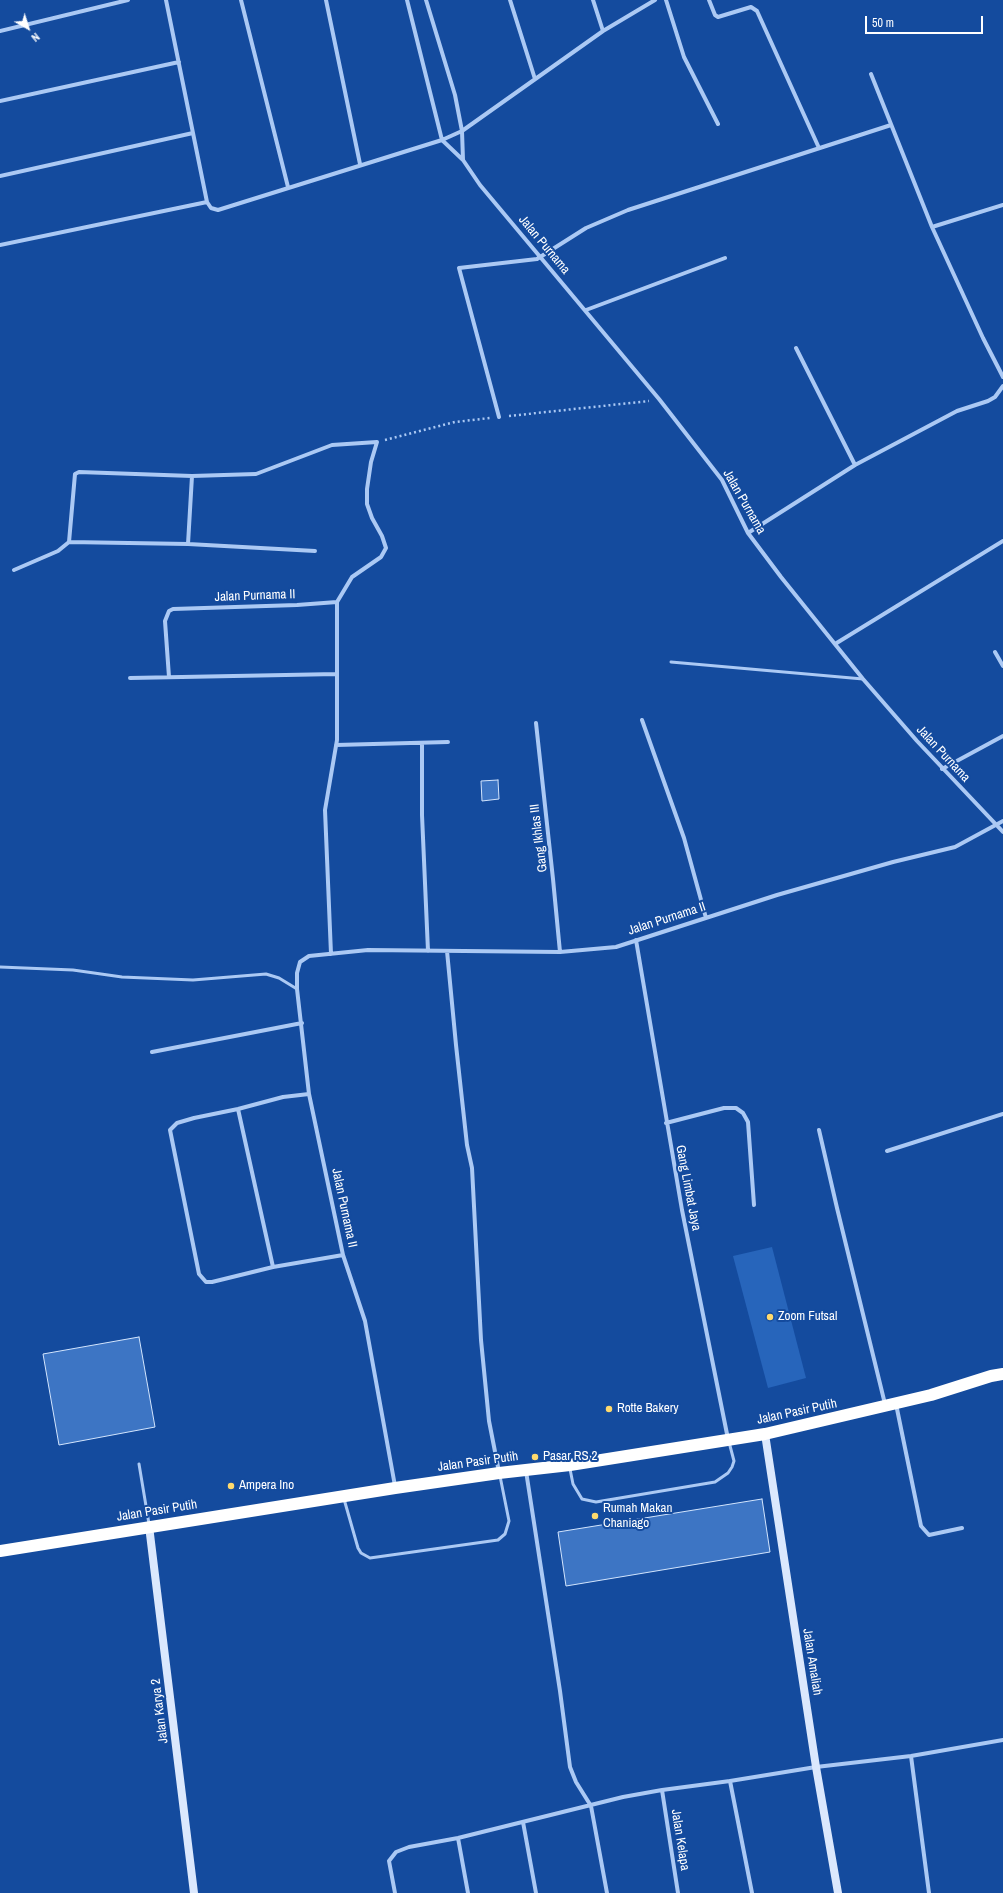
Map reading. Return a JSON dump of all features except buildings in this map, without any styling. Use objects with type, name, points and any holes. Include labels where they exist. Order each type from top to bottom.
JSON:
[{"type":"highway","name":"Jalan Pasir Putih","points":[[0,1551],[149,1526],[395,1488],[570,1465],[765,1434],[931,1395],[991,1376],[1003,1374]]},
{"type":"street","points":[[0,31],[128,0]]},
{"type":"street","points":[[166,0],[207,202],[211,208],[218,210],[360,164],[442,140],[462,130],[603,31],[655,0]]},
{"type":"street","points":[[242,0],[288,187]]},
{"type":"street","points":[[326,0],[360,164]]},
{"type":"street","points":[[407,0],[442,140]]},
{"type":"street","points":[[426,0],[455,95],[462,130],[463,160]]},
{"type":"street","points":[[510,0],[535,79]]},
{"type":"street","points":[[593,0],[603,31]]},
{"type":"street","points":[[666,0],[684,57],[718,124]]},
{"type":"street","points":[[709,0],[715,15],[718,16],[752,8],[757,11],[819,148]]},
{"type":"street","points":[[0,101],[179,62]]},
{"type":"street","points":[[871,74],[932,227],[983,338],[1003,377]]},
{"type":"street","points":[[499,417],[459,268],[531,260],[542,257],[586,228],[628,210],[891,125]]},
{"type":"street","points":[[0,176],[193,133]]},
{"type":"street","name":"Jalan Purnama","points":[[442,140],[463,160],[480,185],[586,310],[722,480],[748,532],[781,577],[863,679],[942,768],[1003,832]]},
{"type":"street","points":[[0,245],[207,202]]},
{"type":"street","points":[[932,227],[1003,205]]},
{"type":"street","points":[[586,310],[725,258]]},
{"type":"street","points":[[796,348],[855,465]]},
{"type":"street","points":[[748,532],[855,465],[957,411],[988,401],[995,397],[1003,386]]},
{"type":"street","points":[[70,542],[75,474],[80,472],[192,476],[256,474],[332,445],[377,442],[370,462],[367,504],[386,548],[381,557],[352,577],[337,602],[336,744],[325,810],[331,954]]},
{"type":"street","points":[[188,544],[192,476]]},
{"type":"street","points":[[835,644],[1003,541]]},
{"type":"street","points":[[14,570],[58,551],[70,542],[188,544],[315,551]]},
{"type":"street","name":"Jalan Purnama II","points":[[169,677],[165,621],[169,611],[173,609],[297,605],[337,602]]},
{"type":"street","points":[[995,652],[1003,666]]},
{"type":"street","points":[[130,678],[336,674]]},
{"type":"street","points":[[642,720],[684,838],[706,918]]},
{"type":"street","name":"Gang Ikhlas III","points":[[536,723],[554,879],[560,952]]},
{"type":"street","points":[[942,768],[1003,736]]},
{"type":"street","points":[[336,744],[448,742]]},
{"type":"street","points":[[422,743],[422,815],[428,951]]},
{"type":"street","name":"Jalan Purnama II","points":[[395,1488],[365,1321],[343,1255],[309,1094],[297,989],[297,973],[300,962],[309,956],[368,950],[560,952],[616,947],[776,895],[879,866],[955,847],[1003,821]]},
{"type":"street","name":"Gang Limbat Jaya","points":[[636,940],[682,1210],[728,1439]]},
{"type":"street","points":[[447,952],[467,1145],[472,1168],[482,1348],[490,1421],[500,1473]]},
{"type":"street","points":[[152,1052],[302,1023]]},
{"type":"street","points":[[309,1094],[283,1097],[176,1123],[170,1130],[199,1274],[206,1282],[212,1282],[273,1267],[343,1255]]},
{"type":"street","points":[[666,1123],[724,1108],[736,1108],[743,1113],[748,1122],[754,1205]]},
{"type":"street","points":[[238,1109],[273,1267]]},
{"type":"street","points":[[886,1151],[1003,1114]]},
{"type":"street","points":[[819,1130],[837,1208],[891,1405],[922,1526],[929,1535],[962,1528]]},
{"type":"street","name":"Jalan Amaliah","points":[[765,1434],[816,1767],[838,1893]]},
{"type":"street","points":[[526,1470],[560,1691],[570,1767],[576,1782],[591,1806],[607,1893]]},
{"type":"street","name":"Jalan Karya 2","points":[[149,1526],[194,1893]]},
{"type":"street","points":[[395,1893],[389,1861],[396,1852],[409,1847],[458,1838],[623,1797],[816,1767],[911,1756],[1003,1740]]},
{"type":"street","points":[[911,1756],[929,1893]]},
{"type":"street","points":[[730,1781],[752,1893]]},
{"type":"street","name":"Jalan Kelapa","points":[[662,1790],[678,1893]]},
{"type":"street","points":[[523,1822],[536,1893]]},
{"type":"street","points":[[458,1838],[468,1893]]},
{"type":"lane","points":[[671,662],[863,679]]},
{"type":"lane","points":[[0,967],[73,970],[122,977],[193,980],[266,974],[279,978],[297,989]]},
{"type":"lane","points":[[570,1465],[573,1484],[582,1499],[596,1502],[715,1482],[728,1473],[734,1461],[728,1439]]},
{"type":"lane","points":[[139,1464],[149,1526]]},
{"type":"lane","points":[[344,1496],[358,1548],[361,1553],[370,1558],[498,1540],[505,1534],[509,1521],[500,1473]]},
{"type":"path","points":[[377,442],[455,422],[659,400]]},
{"type":"shaded area","name":"Zoom Futsal","points":[[772,1247],[806,1378],[768,1388],[733,1256]]},
{"type":"place","name":"Zoom Futsal","points":[[770,1317]]},
{"type":"place","name":"Rotte Bakery","points":[[609,1409]]},
{"type":"place","name":"Pasar RS 2","points":[[535,1457]]},
{"type":"place","name":"Ampera Ino","points":[[231,1486]]},
{"type":"place","name":"Rumah Makan Chaniago","points":[[595,1516]]}]
